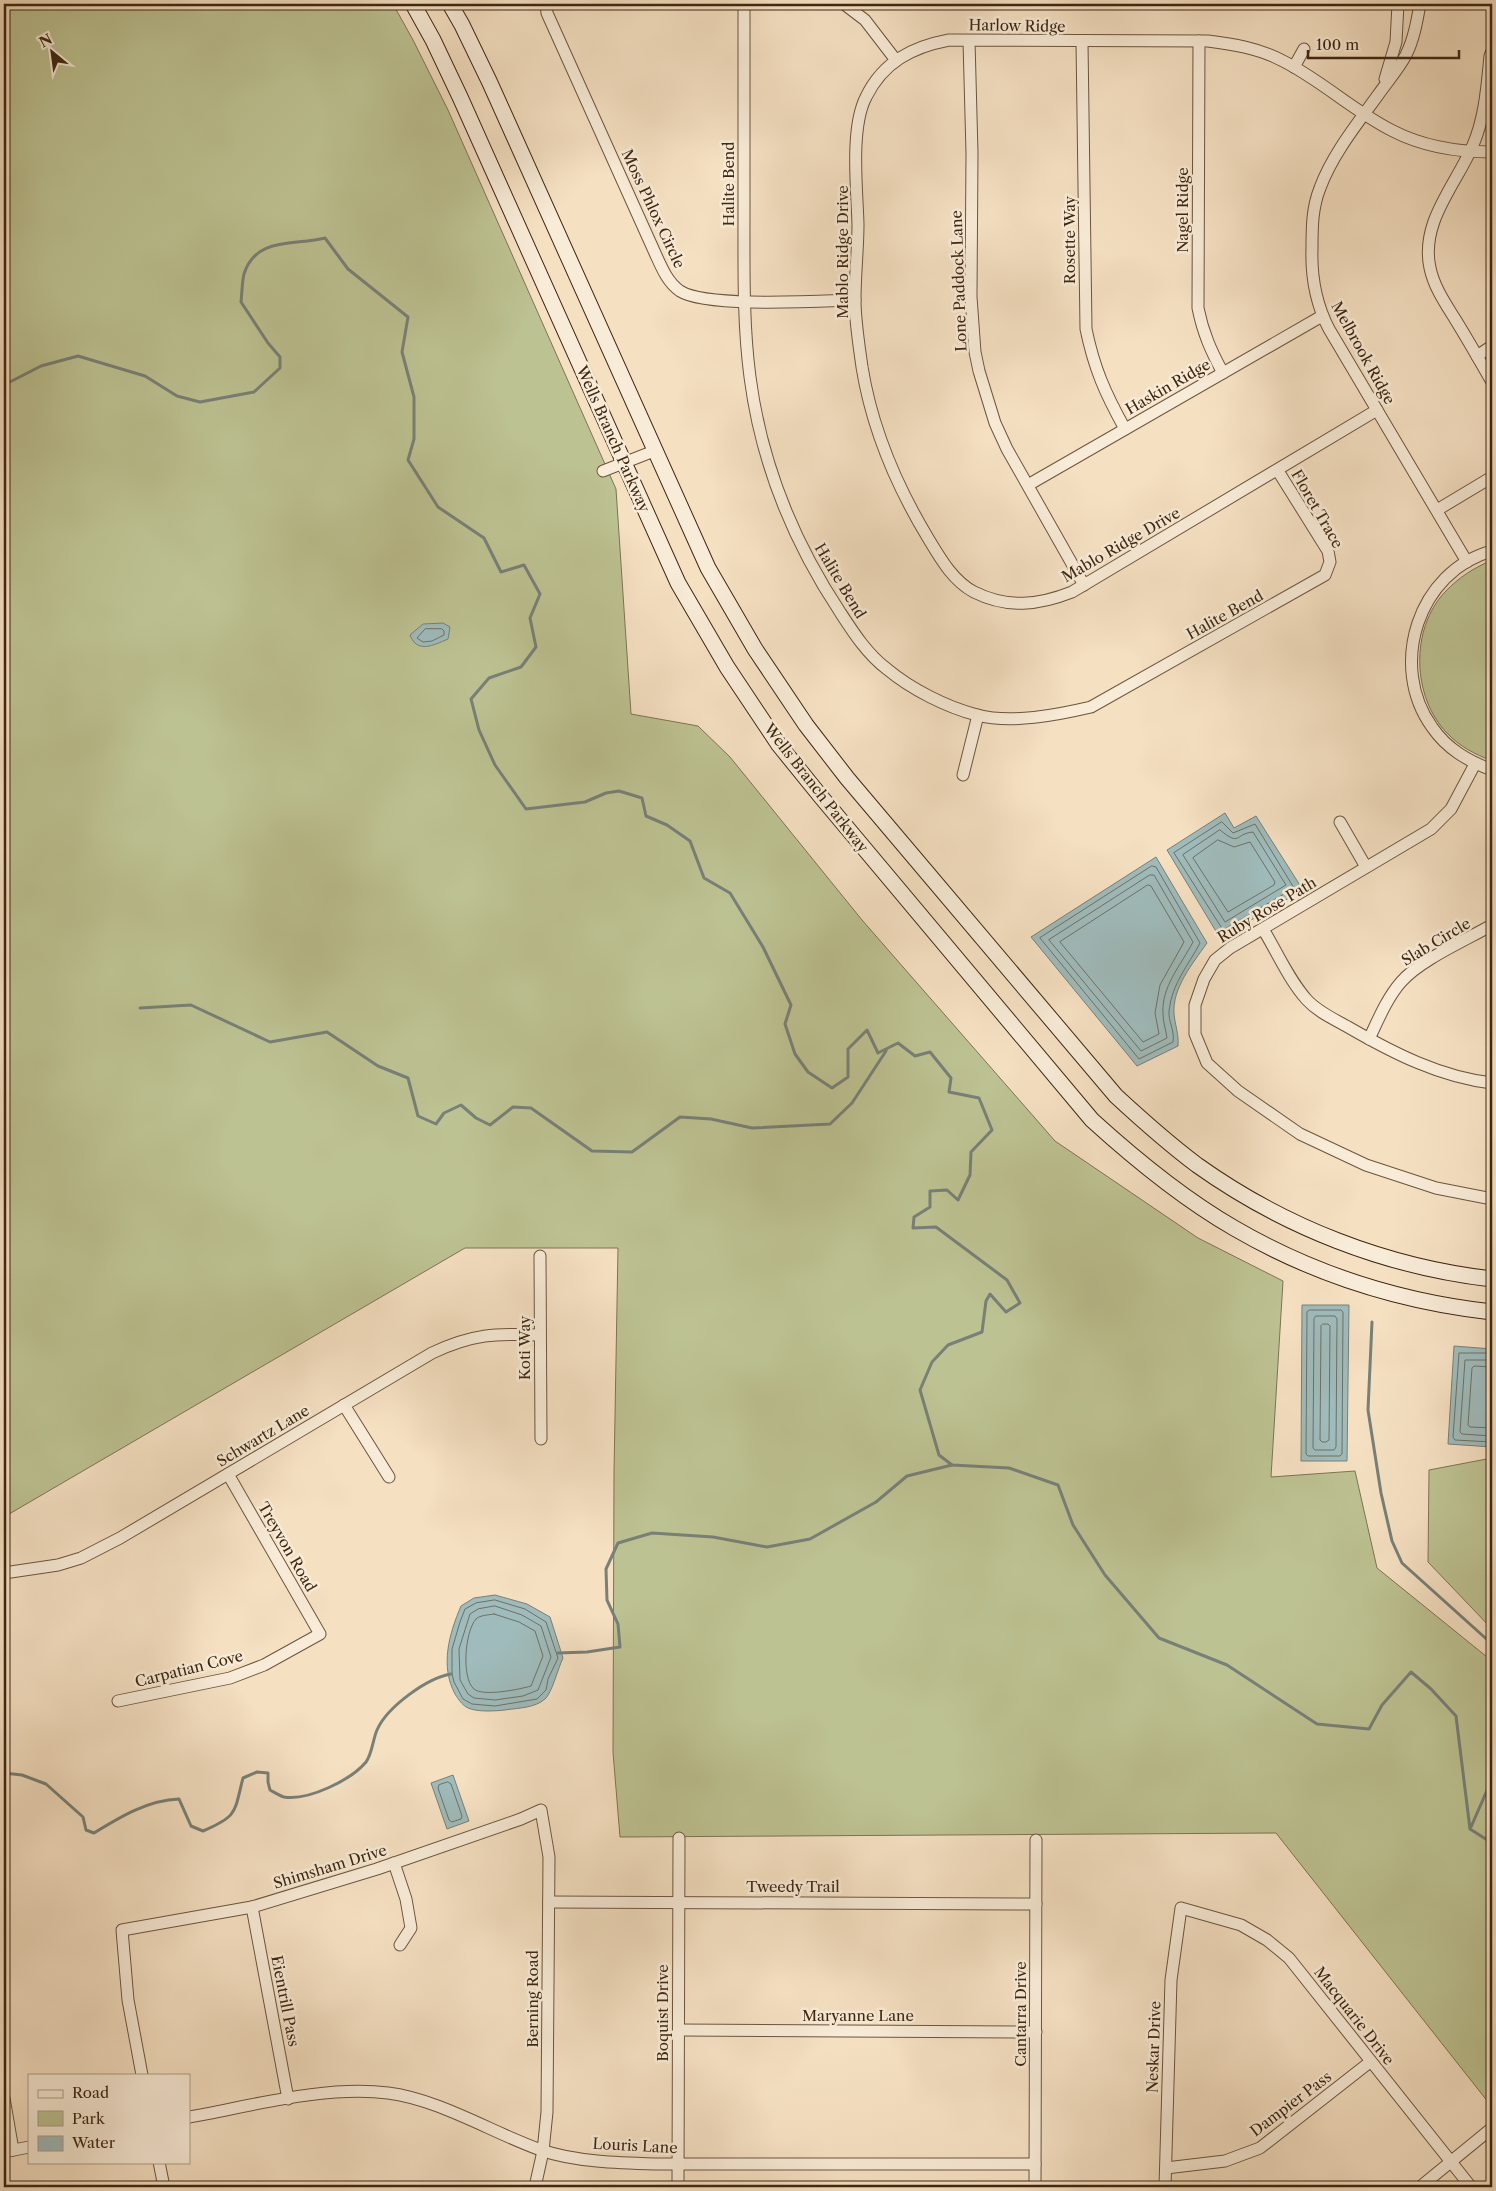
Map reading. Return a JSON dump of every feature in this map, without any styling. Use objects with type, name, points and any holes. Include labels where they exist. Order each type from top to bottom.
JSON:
[{"type":"street","name":"Wells Branch Parkway","points":[[413,4],[433,40],[460,97],[678,583],[726,667],[779,745],[847,829],[1092,1120],[1132,1156],[1178,1192],[1234,1228],[1292,1258],[1344,1279],[1399,1296],[1459,1309],[1492,1312]]},
{"type":"street","name":"Wells Branch Parkway","points":[[450,4],[490,83],[708,568],[755,649],[806,725],[980,936],[1116,1096],[1197,1165],[1251,1200],[1306,1228],[1355,1248],[1407,1264],[1465,1276],[1492,1279]]},
{"type":"street","name":"Moss Phlox Circle","points":[[546,4],[547,13],[666,275],[680,291],[701,299],[744,302],[855,300]]},
{"type":"street","name":"Halite Bend","points":[[744,4],[744,302],[750,378],[767,462],[791,525],[828,594],[859,640],[886,669],[926,694],[978,715],[1016,718],[1057,715],[1091,707],[1324,575],[1330,562]]},
{"type":"street","points":[[844,4],[865,20],[895,59]]},
{"type":"street","name":"Melbrook Ridge","points":[[1420,4],[1407,53],[1399,68],[1378,94],[1326,173],[1314,208],[1312,258],[1314,286],[1322,316],[1468,562]]},
{"type":"street","points":[[1398,10],[1418,16]]},
{"type":"street","name":"Melbrook Ridge","points":[[1378,94],[1392,57],[1398,10]]},
{"type":"street","name":"Harlow Ridge","points":[[895,59],[934,43],[949,40],[1199,41]]},
{"type":"street","name":"Lone Paddock Lane","points":[[970,41],[972,153],[971,297],[974,352],[978,371],[995,422],[1007,449],[1084,585]]},
{"type":"street","points":[[1199,41],[1250,48],[1273,56],[1294,67],[1394,132],[1412,139],[1456,150],[1492,152]]},
{"type":"street","name":"Nagel Ridge","points":[[1199,41],[1198,308],[1208,344],[1223,373]]},
{"type":"street","name":"Rosette Way","points":[[1082,42],[1086,328],[1093,363],[1110,402],[1125,429]]},
{"type":"street","points":[[1294,67],[1304,49]]},
{"type":"street","points":[[1492,50],[1486,99],[1478,129],[1470,151],[1434,220],[1429,234],[1428,251],[1435,284],[1492,382]]},
{"type":"street","name":"Mablo Ridge Drive","points":[[895,59],[866,96],[858,124],[858,241],[855,300],[862,367],[881,444],[899,486],[946,566],[958,580],[973,591],[1004,603],[1030,604],[1043,602],[1072,592],[1278,471],[1377,410]]},
{"type":"street","name":"Haskin Ridge","points":[[1028,484],[1322,316]]},
{"type":"street","points":[[1477,356],[1492,346]]},
{"type":"street","points":[[603,471],[654,451]]},
{"type":"street","name":"Floret Trace","points":[[1278,471],[1328,551],[1330,562]]},
{"type":"street","points":[[1437,510],[1492,477]]},
{"type":"street","points":[[1492,551],[1468,562],[1438,586],[1423,610],[1413,637],[1411,674],[1415,693],[1432,727],[1451,748],[1475,764],[1492,770]]},
{"type":"street","points":[[963,775],[978,715]]},
{"type":"street","name":"Ruby Rose Path","points":[[1475,764],[1451,809],[1431,829],[1263,929],[1215,960],[1204,979],[1195,1005],[1195,1034],[1207,1063],[1238,1091],[1300,1134],[1366,1165],[1436,1188],[1492,1199]]},
{"type":"street","points":[[1340,822],[1366,867]]},
{"type":"street","name":"Slab Circle","points":[[1369,1039],[1388,1000],[1401,982],[1411,973],[1492,926]]},
{"type":"street","points":[[1263,929],[1306,999],[1316,1008],[1403,1058],[1478,1081],[1492,1083]]},
{"type":"street","name":"Koti Way","points":[[540,1256],[541,1439]]},
{"type":"street","name":"Schwartz Lane","points":[[4,1573],[58,1565],[81,1558],[120,1538],[451,1344],[485,1335],[539,1335]]},
{"type":"street","points":[[344,1405],[389,1477]]},
{"type":"street","name":"Treyvon Road","points":[[228,1474],[320,1634]]},
{"type":"street","name":"Carpatian Cove","points":[[118,1701],[230,1678],[264,1664],[320,1634]]},
{"type":"street","name":"Shimsham Drive","points":[[142,2074],[128,2000],[122,1930],[252,1907],[394,1863],[522,1820],[541,1810]]},
{"type":"street","name":"Berning Road","points":[[535,2187],[543,2151],[547,2112],[549,1857],[541,1810]]},
{"type":"street","name":"Boquist Drive","points":[[678,2187],[679,1838]]},
{"type":"street","name":"Cantarra Drive","points":[[1035,2187],[1036,1840]]},
{"type":"street","points":[[394,1863],[406,1900],[410,1928],[400,1945]]},
{"type":"street","name":"Tweedy Trail","points":[[549,1902],[678,1901],[1036,1904]]},
{"type":"street","name":"Eientrill Pass","points":[[252,1907],[288,2099]]},
{"type":"street","name":"Macquarie Drive","points":[[1181,1908],[1240,1925],[1267,1940],[1289,1958],[1471,2187]]},
{"type":"street","name":"Neskar Drive","points":[[1166,2187],[1171,1980],[1181,1908]]},
{"type":"street","name":"Maryanne Lane","points":[[679,2030],[1036,2032]]},
{"type":"street","name":"Dampier Pass","points":[[1166,2168],[1224,2161],[1260,2148],[1370,2062]]},
{"type":"street","name":"Louris Lane","points":[[190,2117],[349,2090],[390,2093],[432,2104],[543,2151],[602,2162],[678,2164],[1035,2164]]},
{"type":"street","points":[[4,2098],[8,2151],[28,2147]]},
{"type":"street","points":[[1420,2187],[1492,2128]]},
{"type":"street","points":[[159,2164],[164,2187]]},
{"type":"green space","points":[[4,4],[393,4],[448,110],[616,489],[631,714],[698,726],[730,757],[862,920],[1055,1141],[1198,1238],[1283,1281],[1271,1477],[1355,1471],[1377,1568],[1492,1661],[1492,2107],[1276,1833],[620,1837],[613,1752],[614,1472],[618,1248],[465,1248],[4,1517]]},
{"type":"green space","points":[[1492,560],[1492,761],[1462,746],[1447,733],[1435,718],[1427,701],[1420,663],[1421,643],[1434,607],[1445,592],[1461,577]]},
{"type":"green space","points":[[1492,1458],[1492,1629],[1428,1562],[1429,1470]]},
{"type":"water","points":[[443,623],[450,627],[448,639],[437,644],[421,646],[413,641],[410,635],[423,624]]},
{"type":"water","points":[[1225,813],[1234,828],[1256,816],[1303,890],[1220,938],[1167,850]]},
{"type":"water","points":[[1156,857],[1207,943],[1184,976],[1176,995],[1174,1014],[1178,1046],[1137,1066],[1031,937]]},
{"type":"water","points":[[1302,1305],[1349,1305],[1347,1461],[1301,1461]]},
{"type":"water","points":[[1454,1346],[1492,1349],[1492,1447],[1448,1444]]},
{"type":"water","points":[[495,1595],[527,1604],[550,1617],[563,1658],[548,1696],[541,1702],[531,1706],[497,1711],[471,1709],[460,1701],[450,1683],[447,1661],[448,1650],[461,1606],[474,1598]]},
{"type":"water","points":[[453,1775],[469,1821],[447,1829],[431,1783]]},
{"type":"waterway","points":[[4,385],[41,366],[78,356],[145,376],[177,396],[200,402],[254,392],[280,368],[280,357],[268,343],[241,302],[243,277],[250,262],[258,253],[267,248],[289,243],[325,238],[348,269],[408,317],[402,352],[414,397],[414,439],[408,460],[438,507],[484,538],[501,572],[524,565],[540,594],[530,618],[536,647],[521,667],[489,678],[471,699],[479,730],[495,765],[526,809],[585,802],[606,793],[619,791],[642,798],[646,816],[667,825],[690,841],[704,878],[730,893],[763,947],[791,1005],[785,1024],[795,1054],[808,1072],[832,1088],[848,1077],[848,1049],[867,1030],[878,1053],[898,1043],[915,1056],[930,1052],[951,1078],[949,1092],[979,1098],[992,1130],[971,1152],[970,1175],[958,1200],[947,1190],[930,1191],[930,1207],[914,1217],[913,1228],[936,1227],[1007,1280],[1020,1303],[1006,1312],[990,1294],[986,1301],[982,1332],[948,1345],[932,1362],[920,1390],[939,1455],[952,1465],[1009,1468],[1058,1485],[1073,1525],[1105,1575],[1159,1638],[1227,1665],[1317,1724],[1369,1729],[1382,1705],[1411,1672],[1431,1689],[1456,1716],[1470,1829],[1492,1843]]},
{"type":"waterway","points":[[140,1008],[191,1005],[270,1042],[327,1032],[378,1066],[408,1078],[418,1116],[436,1124],[444,1113],[461,1105],[476,1118],[490,1125],[513,1107],[531,1108],[592,1151],[632,1152],[680,1117],[711,1119],[752,1128],[830,1124],[852,1103],[886,1051]]},
{"type":"waterway","points":[[1372,1322],[1368,1410],[1381,1493],[1392,1541],[1402,1563],[1492,1644]]},
{"type":"waterway","points":[[558,1653],[587,1652],[620,1647],[618,1624],[607,1600],[606,1569],[618,1543],[652,1533],[713,1537],[767,1547],[810,1539],[876,1502],[907,1476],[952,1465]]},
{"type":"waterway","points":[[4,1773],[22,1775],[46,1784],[83,1817],[86,1830],[94,1833],[124,1815],[145,1806],[156,1802],[179,1799],[191,1826],[203,1831],[229,1817],[236,1806],[243,1778],[257,1772],[268,1773],[270,1790],[284,1797],[305,1796],[328,1788],[350,1776],[366,1762],[370,1755],[377,1730],[389,1712],[420,1687],[451,1674]]},
{"type":"waterway","points":[[1471,1827],[1492,1779]]}]
